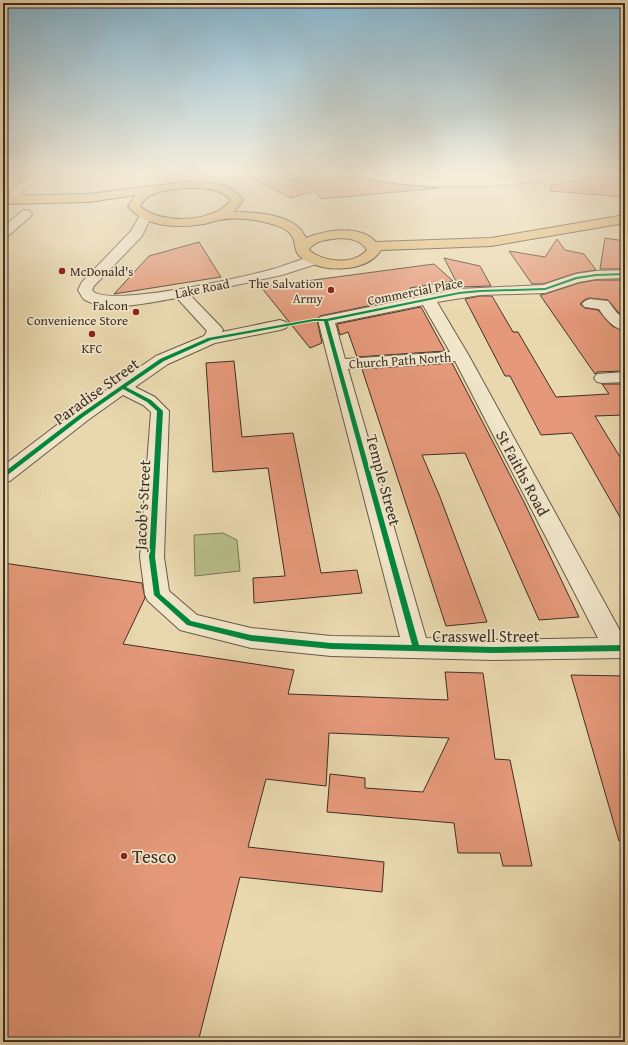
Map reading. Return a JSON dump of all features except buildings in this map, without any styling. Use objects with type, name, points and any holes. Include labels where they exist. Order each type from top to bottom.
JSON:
[{"type":"main road","points":[[165,221],[180,222],[195,221]]},
{"type":"main road","points":[[276,221],[290,227],[298,235],[303,246],[302,251],[306,256],[314,260],[335,264],[357,262],[372,255],[374,250],[373,246]]},
{"type":"main road","points":[[314,226],[336,235],[363,239],[373,246],[491,242],[615,221]]},
{"type":"main road","points":[[303,246],[315,238],[336,235]]},
{"type":"street","points":[[3,233],[18,221]]},
{"type":"street","name":"Lake Road","points":[[140,221],[137,233],[88,285],[85,290],[89,296],[113,302],[180,294],[277,272],[314,260]]},
{"type":"street","name":"Commercial Place","points":[[326,320],[472,291],[545,289],[576,278],[596,275],[625,274]]},
{"type":"street","points":[[180,294],[215,330],[210,339]]},
{"type":"street","name":"St Faiths Road","points":[[428,300],[461,356],[620,648]]},
{"type":"street","points":[[590,304],[603,304],[612,316],[625,327]]},
{"type":"street","name":"Temple Street","points":[[326,320],[416,648]]},
{"type":"street","points":[[210,339],[280,325]]},
{"type":"street","name":"Paradise Street","points":[[3,476],[129,391],[162,360],[210,339]]},
{"type":"street","name":"Church Path North","points":[[339,364],[461,356]]},
{"type":"street","points":[[603,378],[625,377]]},
{"type":"street","name":"Jacob's Street","points":[[129,391],[149,401],[160,412],[152,557],[157,595],[189,623],[251,638]]},
{"type":"street","name":"Crasswell Street","points":[[251,638],[331,646],[493,650],[620,648]]},
{"type":"green space","points":[[223,533],[237,540],[240,571],[195,576],[194,535]]},
{"type":"cycle path","points":[[3,476],[81,416],[162,360],[210,339],[314,320],[326,320],[459,293],[545,289],[576,278],[596,275],[625,274]]},
{"type":"cycle path","points":[[326,320],[416,648]]},
{"type":"cycle path","points":[[122,387],[149,401],[160,411],[152,557],[157,595],[189,623],[251,638],[331,646],[493,650],[625,648]]},
{"type":"place","name":"McDonald's","points":[[62,271]]},
{"type":"place","name":"The Salvation Army","points":[[331,290]]},
{"type":"place","name":"Falcon Convenience Store","points":[[136,312]]},
{"type":"place","name":"KFC","points":[[92,334]]},
{"type":"place","name":"Tesco","points":[[124,856]]}]
